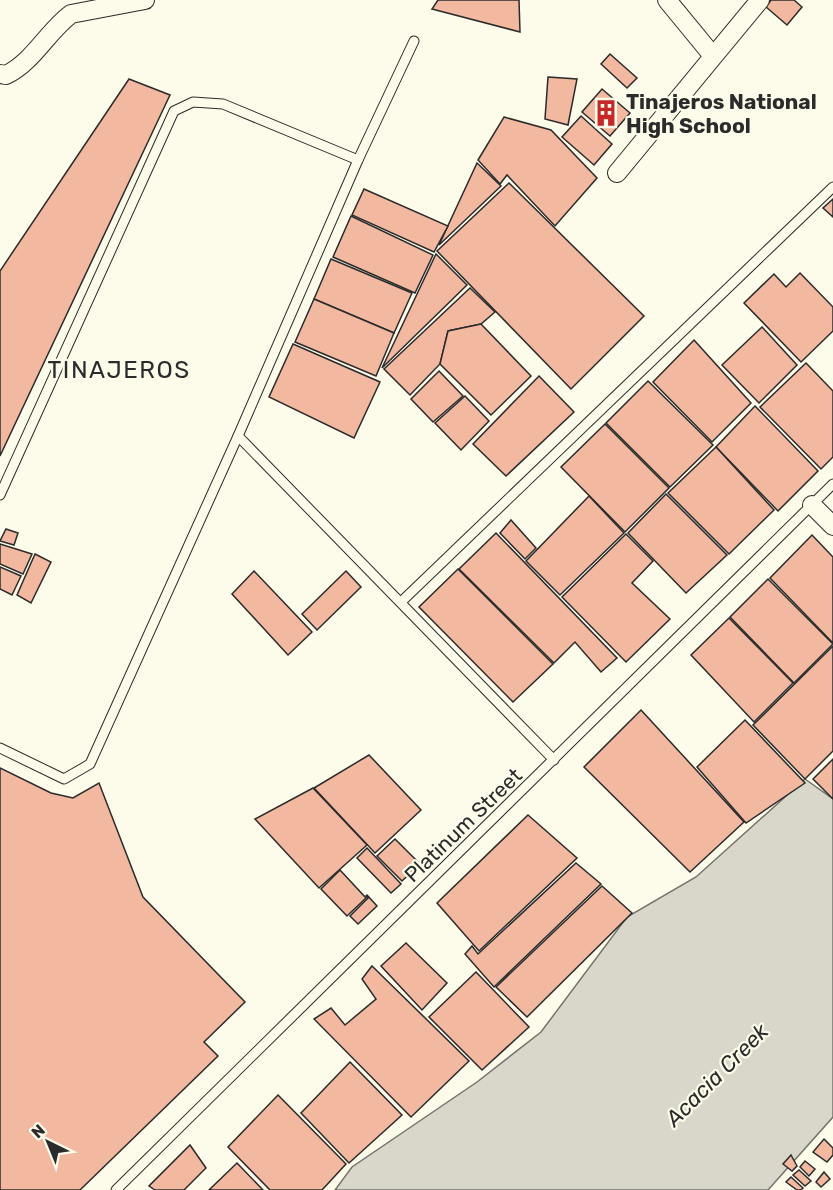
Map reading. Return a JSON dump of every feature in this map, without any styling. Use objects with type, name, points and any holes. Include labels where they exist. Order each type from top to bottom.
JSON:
[{"type":"street","points":[[0,74],[6,75],[19,69],[62,20],[71,14],[145,0]]},
{"type":"street","points":[[667,0],[713,56]]},
{"type":"street","points":[[617,172],[760,0]]},
{"type":"street","points":[[812,505],[833,526]]},
{"type":"lane","points":[[0,747],[64,779],[90,764],[238,436],[358,160],[414,40]]},
{"type":"lane","points":[[0,495],[174,111],[193,102],[223,104],[358,160]]},
{"type":"lane","points":[[401,602],[833,187]]},
{"type":"lane","points":[[238,436],[554,760]]},
{"type":"lane","name":"Platinum Street","points":[[116,1190],[833,484]]},
{"type":"water","name":"Acacia Creek","points":[[805,779],[833,799],[833,1117],[768,1190],[335,1190],[352,1167],[477,1082],[541,1032],[627,917],[696,877]]},
{"type":"building","points":[[438,0],[519,0],[520,32],[432,9]]},
{"type":"building","points":[[771,0],[794,0],[802,7],[787,25],[766,7]]},
{"type":"building","points":[[610,54],[637,78],[627,88],[601,64]]},
{"type":"building","points":[[548,77],[577,79],[568,125],[545,119]]},
{"type":"building","points":[[129,79],[170,95],[0,456],[0,271]]},
{"type":"building","name":"Tinajeros National High School","points":[[602,89],[630,113],[610,136],[582,112]]},
{"type":"building","points":[[581,116],[612,144],[594,165],[562,137]]},
{"type":"building","points":[[504,117],[551,130],[597,178],[555,226],[507,175],[500,184],[478,160]]},
{"type":"building","points":[[477,163],[501,186],[439,245]]},
{"type":"building","points":[[509,183],[644,316],[571,389],[437,251]]},
{"type":"building","points":[[364,189],[448,226],[434,252],[352,215]]},
{"type":"building","points":[[833,199],[833,217],[823,208]]},
{"type":"building","points":[[351,216],[433,255],[415,293],[333,257]]},
{"type":"building","points":[[436,254],[467,285],[382,368]]},
{"type":"building","points":[[331,259],[412,293],[394,333],[314,299]]},
{"type":"building","points":[[800,273],[833,307],[833,331],[801,362],[744,303],[774,274],[786,287]]},
{"type":"building","points":[[470,288],[495,312],[481,324],[448,331],[440,364],[410,395],[384,369]]},
{"type":"building","points":[[314,299],[394,333],[376,376],[295,342]]},
{"type":"building","points":[[481,324],[531,376],[491,415],[440,364],[448,331]]},
{"type":"building","points":[[762,327],[797,365],[759,403],[722,365]]},
{"type":"building","points":[[694,340],[751,403],[712,442],[653,382]]},
{"type":"building","points":[[293,344],[380,382],[354,438],[269,397]]},
{"type":"building","points":[[806,363],[833,391],[833,457],[821,469],[760,407]]},
{"type":"building","points":[[439,371],[463,396],[433,422],[411,399]]},
{"type":"building","points":[[539,376],[574,412],[506,476],[473,444]]},
{"type":"building","points":[[648,381],[713,445],[670,487],[606,423]]},
{"type":"building","points":[[465,396],[489,421],[461,450],[435,423]]},
{"type":"building","points":[[755,406],[818,471],[778,511],[716,447]]},
{"type":"building","points":[[605,424],[669,488],[625,532],[561,467]]},
{"type":"building","points":[[716,447],[774,510],[729,554],[668,493]]},
{"type":"building","points":[[666,494],[727,555],[686,593],[628,533]]},
{"type":"building","points":[[589,496],[624,533],[560,595],[526,561]]},
{"type":"building","points":[[511,520],[536,548],[525,559],[500,533]]},
{"type":"building","points":[[6,529],[18,533],[14,545],[0,541]]},
{"type":"building","points":[[496,533],[617,658],[601,672],[575,642],[554,663],[459,569]]},
{"type":"building","points":[[626,534],[653,561],[632,583],[670,619],[626,662],[562,597]]},
{"type":"building","points":[[812,535],[833,557],[833,643],[770,578]]},
{"type":"building","points":[[0,544],[32,554],[23,574],[0,564]]},
{"type":"building","points":[[35,554],[51,562],[31,603],[17,595]]},
{"type":"building","points":[[0,567],[21,576],[12,595],[0,589]]},
{"type":"building","points":[[458,569],[553,664],[513,702],[419,607]]},
{"type":"building","points":[[254,571],[312,632],[288,655],[232,594]]},
{"type":"building","points":[[346,571],[361,587],[317,630],[302,614]]},
{"type":"building","points":[[768,579],[833,644],[794,683],[730,617]]},
{"type":"building","points":[[729,618],[793,683],[754,722],[691,655]]},
{"type":"building","points":[[833,646],[833,751],[805,779],[753,725]]},
{"type":"building","points":[[641,710],[744,822],[690,872],[584,767]]},
{"type":"building","points":[[745,720],[805,783],[746,823],[697,767]]},
{"type":"building","points":[[369,755],[421,810],[375,853],[314,788]]},
{"type":"building","points":[[833,759],[833,799],[813,779]]},
{"type":"building","points":[[0,768],[51,793],[73,798],[99,783],[143,897],[245,1002],[204,1042],[218,1056],[80,1190],[0,1190]]},
{"type":"building","points":[[313,788],[367,845],[319,888],[255,819]]},
{"type":"building","points":[[528,815],[577,858],[479,951],[437,903]]},
{"type":"building","points":[[395,839],[420,864],[402,881],[377,856]]},
{"type":"building","points":[[367,848],[401,884],[391,893],[357,858]]},
{"type":"building","points":[[576,863],[601,884],[494,987],[465,954],[472,946],[478,954]]},
{"type":"building","points":[[340,870],[366,898],[347,916],[321,889]]},
{"type":"building","points":[[602,886],[632,913],[527,1017],[496,987]]},
{"type":"building","points":[[367,895],[377,906],[358,924],[350,916],[368,898]]},
{"type":"building","points":[[406,943],[447,983],[422,1010],[381,966]]},
{"type":"building","points":[[372,966],[469,1061],[411,1117],[314,1019],[331,1008],[345,1025],[376,999],[362,979]]},
{"type":"building","points":[[476,972],[529,1027],[482,1070],[429,1017]]},
{"type":"building","points":[[350,1062],[402,1115],[349,1163],[301,1113]]},
{"type":"building","points":[[278,1095],[346,1164],[322,1190],[270,1190],[228,1147]]},
{"type":"building","points":[[824,1139],[833,1148],[833,1155],[827,1162],[813,1152]]},
{"type":"building","points":[[190,1145],[206,1168],[184,1190],[155,1190],[149,1186]]},
{"type":"building","points":[[791,1155],[797,1166],[792,1171],[783,1164]]},
{"type":"building","points":[[805,1161],[815,1169],[809,1176],[800,1167]]},
{"type":"building","points":[[237,1163],[263,1190],[209,1190]]},
{"type":"building","points":[[799,1170],[811,1181],[805,1186],[793,1175]]},
{"type":"building","points":[[824,1172],[830,1179],[821,1187],[816,1182]]},
{"type":"building","points":[[791,1177],[803,1188],[801,1190],[797,1190],[786,1182]]},
{"type":"place","name":"Tinajeros National High School","points":[[606,113]]},
{"type":"district","name":"TINAJEROS","points":[[119,370]]}]
